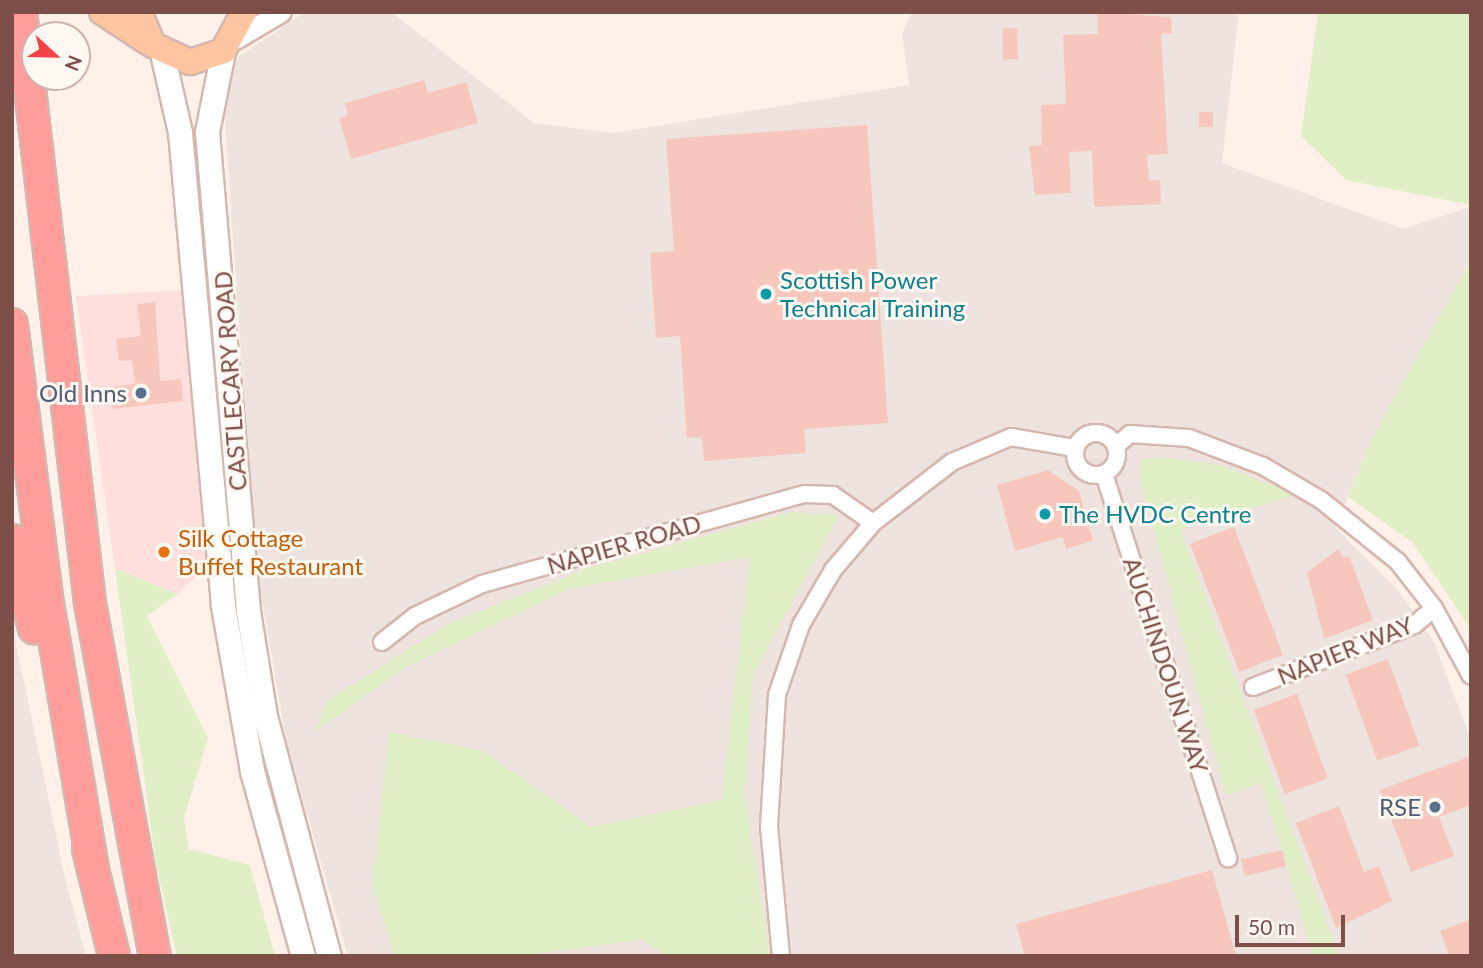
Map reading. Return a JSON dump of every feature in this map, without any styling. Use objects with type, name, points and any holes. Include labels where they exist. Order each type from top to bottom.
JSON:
[{"type":"highway","points":[[22,12],[38,174],[90,603],[155,956]]},
{"type":"highway","points":[[32,12],[38,174]]},
{"type":"highway","points":[[12,324],[43,572],[93,870]]},
{"type":"highway","points":[[12,540],[114,956]]},
{"type":"main road","points":[[102,12],[157,49],[190,62],[229,45],[244,12]]},
{"type":"main road","points":[[139,12],[157,49]]},
{"type":"main road","name":"CASTLECARY ROAD","points":[[229,45],[207,132],[248,611],[265,716],[329,956]]},
{"type":"main road","name":"CASTLECARY ROAD","points":[[157,49],[179,122],[223,606],[252,771],[303,956]]},
{"type":"street","points":[[229,45],[281,12]]},
{"type":"street","points":[[780,956],[769,826],[777,695],[801,625],[833,570],[873,523],[952,462],[1011,437],[1075,448],[1095,432],[1116,446]]},
{"type":"street","points":[[1075,448],[1079,467],[1104,474],[1116,459],[1116,446],[1130,434],[1159,433],[1263,466],[1360,531],[1398,562],[1434,608],[1471,676]]},
{"type":"street","name":"AUCHINDOUN WAY","points":[[1104,474],[1228,858]]},
{"type":"street","name":"NAPIER ROAD","points":[[382,642],[415,616],[482,584],[805,494],[833,495],[873,523]]},
{"type":"street","name":"NAPIER WAY","points":[[1253,687],[1414,625],[1434,608]]},
{"type":"shaded area","points":[[305,12],[391,12],[534,123],[614,133],[909,85],[902,33],[912,12],[1239,12],[1222,163],[1403,229],[1471,207],[1471,260],[1375,433],[1335,527],[1397,589],[1434,642],[1471,740],[1471,956],[348,956],[287,744],[256,566],[223,95],[235,59]]},
{"type":"shaded area","points":[[187,290],[212,561],[178,594],[115,569],[76,296]]},
{"type":"shaded area","points":[[12,625],[66,882],[86,956],[12,956]]},
{"type":"green space","points":[[1318,12],[1471,12],[1471,205],[1346,180],[1301,136]]},
{"type":"green space","points":[[1471,260],[1471,630],[1413,543],[1348,497],[1375,433]]},
{"type":"green space","points":[[1162,457],[1219,465],[1297,495],[1180,529],[1339,956],[1314,956],[1262,783],[1226,795],[1141,482],[1140,460]]},
{"type":"green space","points":[[791,512],[839,515],[753,675],[744,794],[770,956],[666,956],[642,940],[519,956],[395,956],[373,887],[389,732],[483,751],[591,827],[722,800],[750,557],[569,589],[404,668],[316,731],[327,701],[450,623],[586,569]]},
{"type":"green space","points":[[115,569],[178,594],[147,616],[208,738],[184,818],[189,849],[250,865],[275,956],[177,956],[156,863]]},
{"type":"building","points":[[1097,12],[1171,17],[1172,33],[1161,34],[1168,154],[1147,155],[1149,181],[1160,180],[1161,204],[1094,207],[1092,151],[1069,152],[1071,193],[1035,195],[1029,146],[1042,145],[1041,105],[1066,104],[1063,35],[1098,34]]},
{"type":"building","points":[[1017,28],[1018,59],[1003,60],[1002,29]]},
{"type":"building","points":[[424,80],[428,93],[466,82],[478,123],[351,159],[339,118],[348,116],[345,103]]},
{"type":"building","points":[[1199,112],[1213,112],[1213,127],[1199,127]]},
{"type":"building","name":"Scottish Power Technical Training","points":[[867,125],[888,423],[804,429],[806,453],[704,461],[702,437],[687,438],[680,336],[656,338],[650,253],[674,251],[666,139]]},
{"type":"building","points":[[155,302],[160,381],[181,379],[183,401],[112,409],[109,387],[135,384],[132,360],[119,361],[116,339],[141,336],[137,304]]},
{"type":"building","name":"The HVDC Centre","points":[[1048,470],[1079,491],[1093,541],[1066,549],[1063,537],[1015,551],[997,485]]},
{"type":"building","points":[[1234,527],[1283,655],[1239,672],[1190,544]]},
{"type":"building","points":[[1339,549],[1343,558],[1349,556],[1373,620],[1324,639],[1307,572]]},
{"type":"building","points":[[1388,659],[1419,745],[1377,761],[1346,674]]},
{"type":"building","points":[[1297,694],[1328,779],[1285,794],[1254,710]]},
{"type":"building","points":[[1471,756],[1471,805],[1439,817],[1454,856],[1411,872],[1380,790]]},
{"type":"building","points":[[1339,806],[1364,872],[1379,866],[1392,901],[1336,928],[1296,823]]},
{"type":"building","points":[[1282,850],[1286,867],[1245,876],[1241,859]]},
{"type":"building","points":[[1212,870],[1236,956],[1025,956],[1016,924]]},
{"type":"building","points":[[1471,919],[1471,956],[1449,956],[1440,931]]},
{"type":"place","name":"Scottish Power Technical Training","points":[[766,294]]},
{"type":"place","name":"Old Inns","points":[[141,393]]},
{"type":"place","name":"The HVDC Centre","points":[[1045,514]]},
{"type":"place","name":"Silk Cottage Buffet Restaurant","points":[[164,552]]},
{"type":"place","name":"RSE","points":[[1435,807]]}]
